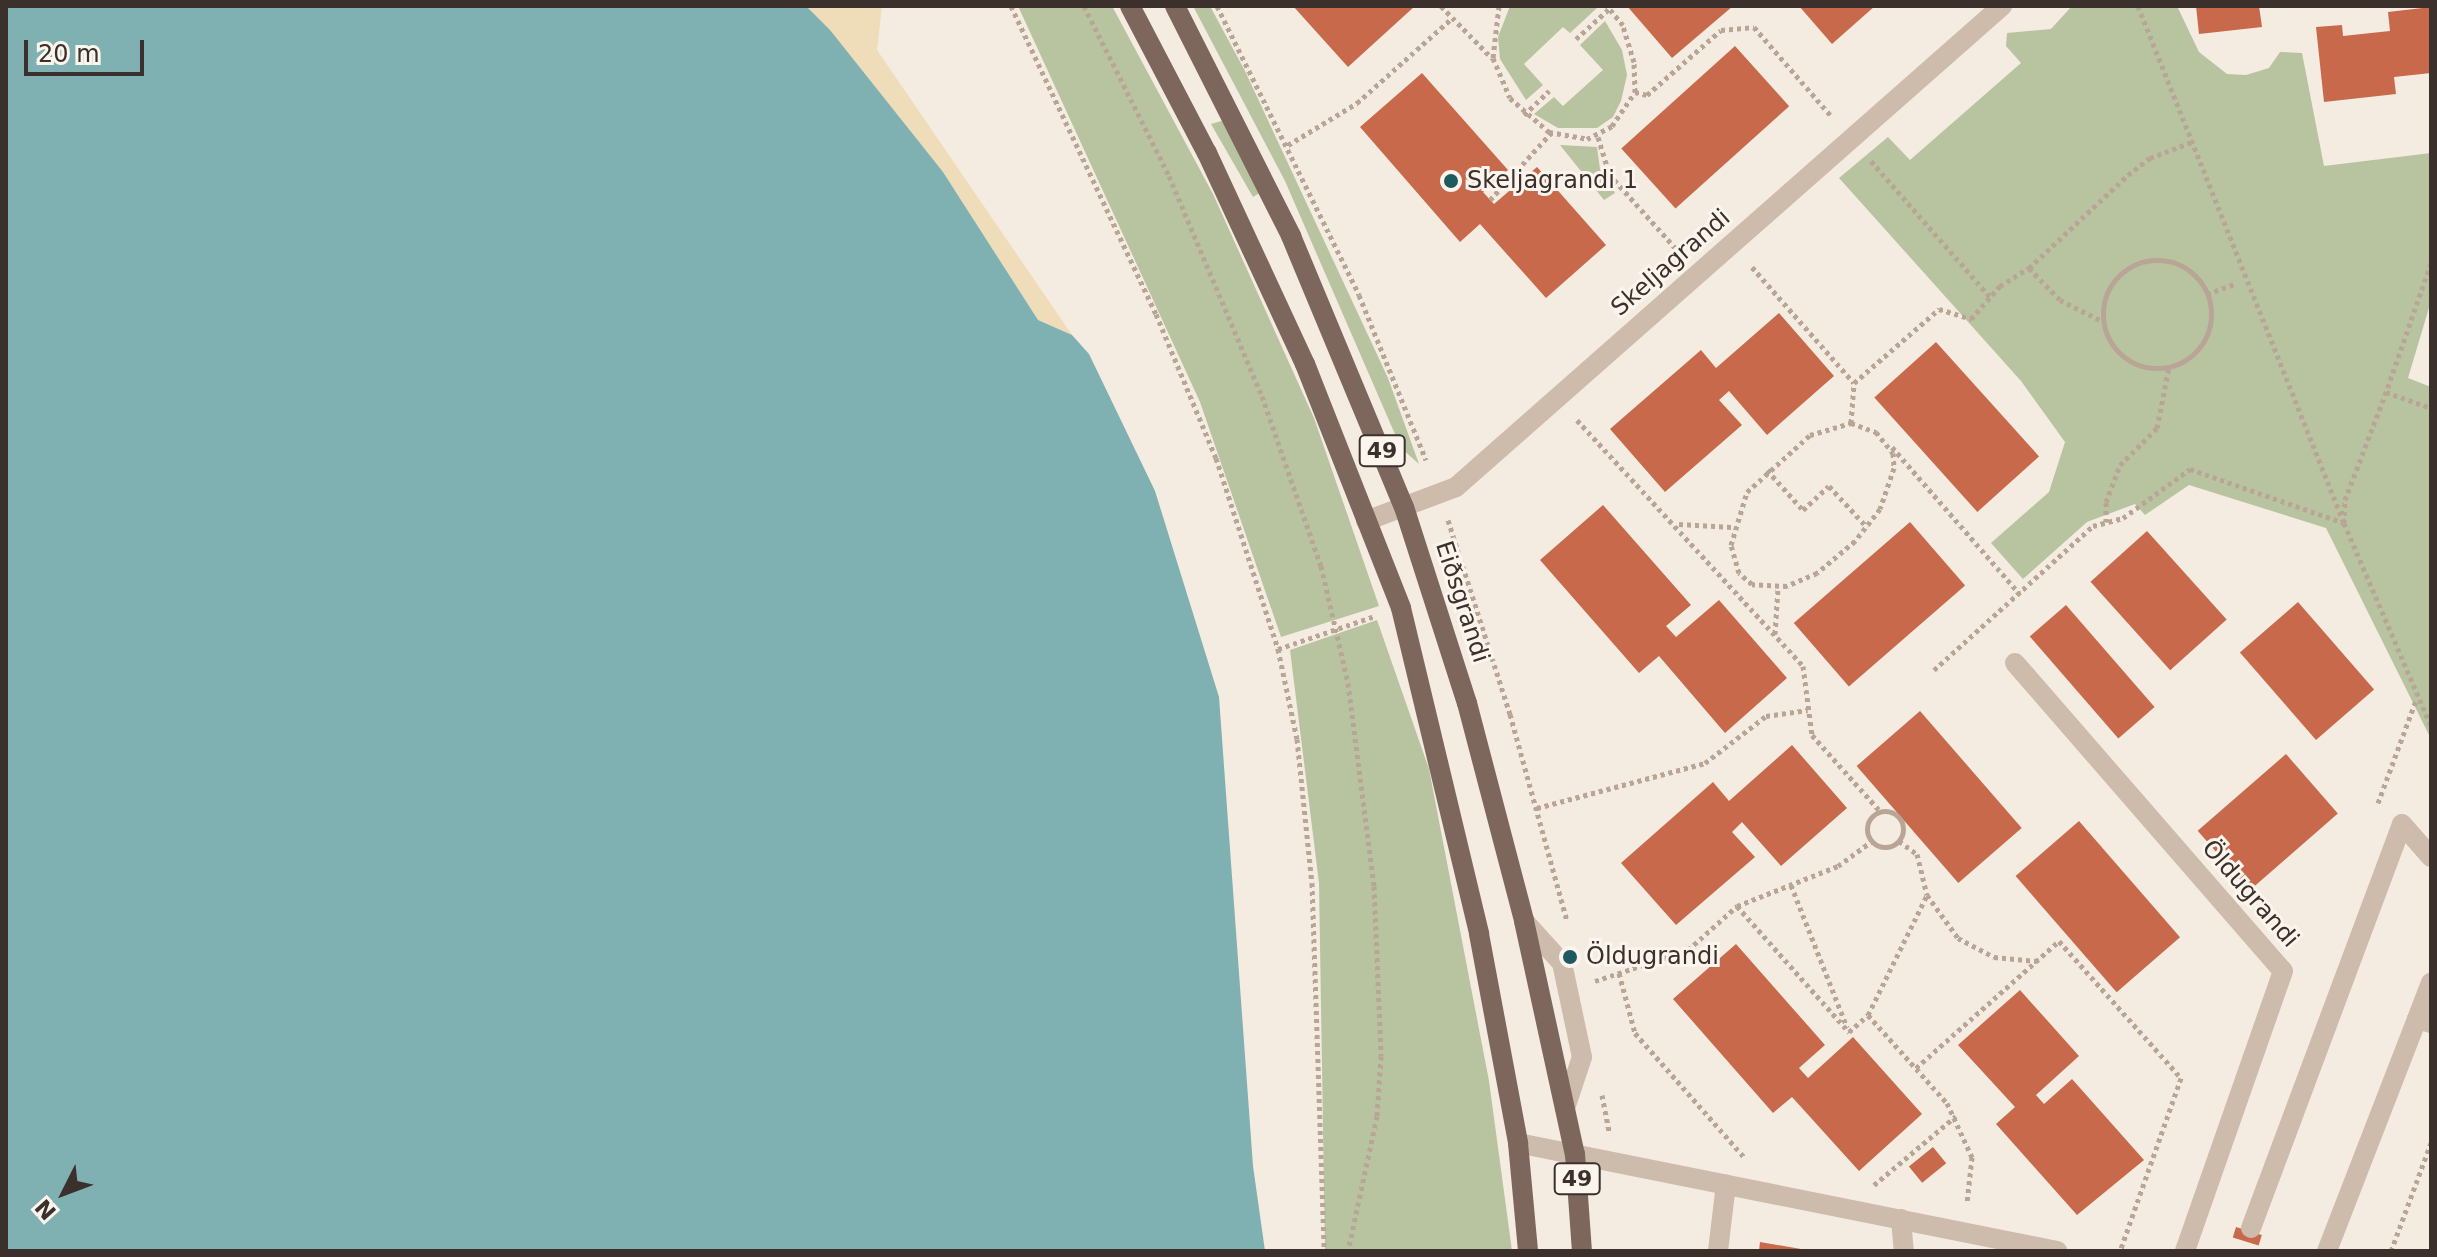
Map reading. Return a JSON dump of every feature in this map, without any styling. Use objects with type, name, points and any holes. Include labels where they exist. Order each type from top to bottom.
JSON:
[{"type":"main road","name":"49","points":[[1130,6],[1207,153],[1305,364],[1401,608],[1431,723],[1518,1143],[1528,1251]]},
{"type":"main road","name":"Eiðsgrandi","points":[[1175,6],[1291,236],[1404,507],[1467,703],[1524,921],[1575,1154],[1582,1251]]},
{"type":"street","name":"Skeljagrandi","points":[[1366,521],[1456,487],[1994,9]]},
{"type":"street","name":"Öldugrandi","points":[[2015,663],[2283,971],[2185,1251]]},
{"type":"street","points":[[2251,1228],[2402,824],[2431,857]]},
{"type":"street","points":[[2327,1251],[2424,1021],[2431,983]]},
{"type":"street","points":[[1518,1143],[2057,1251]]},
{"type":"street","points":[[1718,1251],[1726,1184]]},
{"type":"street","points":[[1901,1219],[1904,1251]]},
{"type":"path","points":[[1011,6],[1156,314],[1216,458],[1278,649],[1297,739],[1312,883],[1324,1251]]},
{"type":"path","points":[[1084,6],[1169,176],[1262,396],[1304,510],[1348,683],[1374,886],[1381,1056],[1377,1116],[1348,1251]]},
{"type":"path","points":[[1217,6],[1288,145],[1359,295],[1426,460]]},
{"type":"path","points":[[1441,6],[1493,58],[1510,98],[1524,115],[1551,133],[1598,137],[1626,110],[1635,92],[1634,62],[1623,25],[1608,7],[1576,39]]},
{"type":"path","points":[[1493,58],[1499,6]]},
{"type":"path","points":[[2138,6],[2344,523],[2431,726]]},
{"type":"path","points":[[1288,145],[1357,103],[1451,19]]},
{"type":"path","points":[[1635,92],[1647,95],[1721,30],[1754,27],[1835,121]]},
{"type":"path","points":[[1524,115],[1549,91]]},
{"type":"path","points":[[1490,200],[1551,133]]},
{"type":"path","points":[[1598,137],[1609,174],[1698,274]]},
{"type":"path","points":[[1851,423],[1854,383],[1939,309],[1971,319],[1990,297],[2029,268],[2150,158],[2192,142]]},
{"type":"path","points":[[1871,161],[1990,297]]},
{"type":"path","points":[[1732,244],[1854,383]]},
{"type":"path","points":[[2143,263],[2178,265],[2207,294],[2206,335],[2193,354],[2169,367],[2129,360],[2109,339],[2104,322],[2110,287],[2143,263]]},
{"type":"path","points":[[2344,523],[2345,500],[2431,263]]},
{"type":"path","points":[[2029,268],[2060,300],[2104,322]]},
{"type":"path","points":[[2207,294],[2234,284]]},
{"type":"path","points":[[2106,522],[2106,502],[2120,465],[2157,428],[2169,367]]},
{"type":"path","points":[[2386,392],[2431,408]]},
{"type":"path","points":[[1558,398],[1667,523],[1732,527]]},
{"type":"path","points":[[1886,440],[1894,468],[1880,509],[1867,527],[1817,573],[1778,587],[1760,587],[1739,573],[1731,545],[1732,527],[1747,492],[1767,470],[1819,430],[1851,423],[1886,440],[2019,593]]},
{"type":"path","points":[[1934,670],[2093,526],[2123,518],[2190,469],[2344,523]]},
{"type":"path","points":[[1767,470],[1803,510],[1829,486],[1867,527]]},
{"type":"path","points":[[1447,517],[1537,808],[1568,925]]},
{"type":"path","points":[[1678,524],[1803,666],[1812,735],[1880,811],[1890,811],[1902,821],[1899,841]]},
{"type":"path","points":[[1775,635],[1778,587]]},
{"type":"path","points":[[1278,649],[1380,615]]},
{"type":"path","points":[[1537,808],[1705,763],[1766,716],[1808,710]]},
{"type":"path","points":[[1880,811],[1867,827],[1872,841],[1888,847],[1899,841]]},
{"type":"path","points":[[1580,987],[1688,950],[1737,906],[1838,866],[1872,841]]},
{"type":"path","points":[[1899,841],[1917,854],[1927,895],[1946,925],[1973,948],[2015,961],[2037,961]]},
{"type":"path","points":[[1791,885],[1849,1032]]},
{"type":"path","points":[[1849,1032],[1868,1015],[1927,895]]},
{"type":"path","points":[[1737,906],[1849,1032]]},
{"type":"path","points":[[1916,1068],[2059,941],[2181,1078],[2120,1251]]},
{"type":"path","points":[[1619,973],[1635,1033],[1753,1167]]},
{"type":"path","points":[[1868,1015],[1956,1116],[1972,1157],[1962,1231]]},
{"type":"path","points":[[1600,1086],[1610,1141]]},
{"type":"path","points":[[1847,1208],[1956,1116]]},
{"type":"path","points":[[2391,1251],[2431,1143]]},
{"type":"green space","points":[[1018,6],[1112,6],[1213,194],[1314,418],[1379,606],[1281,637],[1200,402]]},
{"type":"green space","points":[[1193,6],[1210,6],[1245,71],[1388,378],[1419,464],[1401,448],[1285,181]]},
{"type":"green space","points":[[1510,6],[1597,8],[1570,33],[1563,27],[1524,64],[1543,85],[1526,100],[1500,59],[1498,37]]},
{"type":"green space","points":[[2072,6],[2177,6],[2199,52],[2227,74],[2246,75],[2269,68],[2280,52],[2302,53],[2324,166],[2431,153],[2431,301],[2408,378],[2431,387],[2431,739],[2326,528],[2189,485],[2145,515],[2135,504],[2087,522],[2023,579],[1991,543],[2049,492],[2065,442],[2021,381],[1839,178],[1888,137],[1910,160],[2021,63],[2006,46],[2007,33],[2051,29]]},
{"type":"green space","points":[[1605,21],[1622,50],[1627,75],[1621,101],[1613,117],[1597,128],[1558,128],[1534,114],[1554,97],[1563,106],[1603,70],[1580,45]]},
{"type":"green space","points":[[1225,120],[1261,192],[1253,197],[1211,124]]},
{"type":"green space","points":[[1560,145],[1597,147],[1600,169],[1615,193],[1604,200]]},
{"type":"green space","points":[[1377,620],[1429,769],[1489,1081],[1512,1251],[1325,1251],[1319,883],[1290,650]]},
{"type":"sand","points":[[806,6],[882,6],[877,50],[1072,335],[1038,320],[943,172]]},
{"type":"water","points":[[6,6],[806,6],[830,30],[943,172],[1038,320],[1072,335],[1089,354],[1155,491],[1219,697],[1253,1166],[1265,1251],[6,1251]]},
{"type":"building","points":[[1293,6],[1415,6],[1348,67]]},
{"type":"building","points":[[1627,6],[1733,6],[1672,58]]},
{"type":"building","points":[[1799,6],[1875,6],[1832,44]]},
{"type":"building","points":[[2196,6],[2259,6],[2262,27],[2199,34]]},
{"type":"building","points":[[2431,7],[2431,73],[2394,77],[2396,94],[2324,102],[2316,27],[2342,25],[2343,36],[2390,31],[2388,12]]},
{"type":"building","points":[[1735,46],[1789,106],[1675,209],[1621,148]]},
{"type":"building","name":"Skeljagrandi 1","points":[[1422,73],[1508,170],[1483,192],[1494,204],[1537,167],[1606,245],[1546,298],[1480,224],[1460,242],[1360,127]]},
{"type":"building","points":[[1779,313],[1834,376],[1767,435],[1729,391],[1719,400],[1742,425],[1665,492],[1610,429],[1701,350],[1716,368]]},
{"type":"building","points":[[1936,342],[2039,456],[1977,512],[1874,398]]},
{"type":"building","points":[[1603,505],[1691,605],[1666,626],[1676,637],[1719,600],[1787,678],[1725,733],[1659,656],[1639,673],[1540,560]]},
{"type":"building","points":[[1910,522],[1965,585],[1849,686],[1794,623]]},
{"type":"building","points":[[2147,531],[2227,619],[2170,670],[2091,582]]},
{"type":"building","points":[[2298,602],[2374,690],[2316,740],[2240,653]]},
{"type":"building","points":[[2066,605],[2155,707],[2118,738],[2030,636]]},
{"type":"building","points":[[1920,711],[2022,828],[1958,883],[1857,766]]},
{"type":"building","points":[[1792,745],[1847,808],[1781,866],[1742,822],[1732,832],[1755,857],[1676,925],[1621,863],[1713,782],[1729,801]]},
{"type":"building","points":[[2286,754],[2338,814],[2250,890],[2198,831]]},
{"type":"building","points":[[2079,821],[2180,937],[2117,992],[2016,876]]},
{"type":"building","points":[[1736,944],[1825,1045],[1799,1068],[1808,1078],[1853,1037],[1922,1114],[1859,1171],[1792,1097],[1773,1113],[1673,999]]},
{"type":"building","points":[[2020,990],[2079,1056],[2036,1095],[2044,1104],[2072,1079],[2144,1160],[2077,1215],[1996,1124],[2015,1107],[1958,1045]]},
{"type":"building","points":[[1933,1147],[1946,1163],[1922,1183],[1909,1167]]},
{"type":"building","points":[[2236,1227],[2262,1235],[2259,1245],[2233,1238]]},
{"type":"building","points":[[1760,1242],[1801,1249],[1801,1251],[1759,1251]]},
{"type":"place","name":"Skeljagrandi 1","points":[[1451,181]]},
{"type":"place","name":"Öldugrandi","points":[[1570,957]]}]
